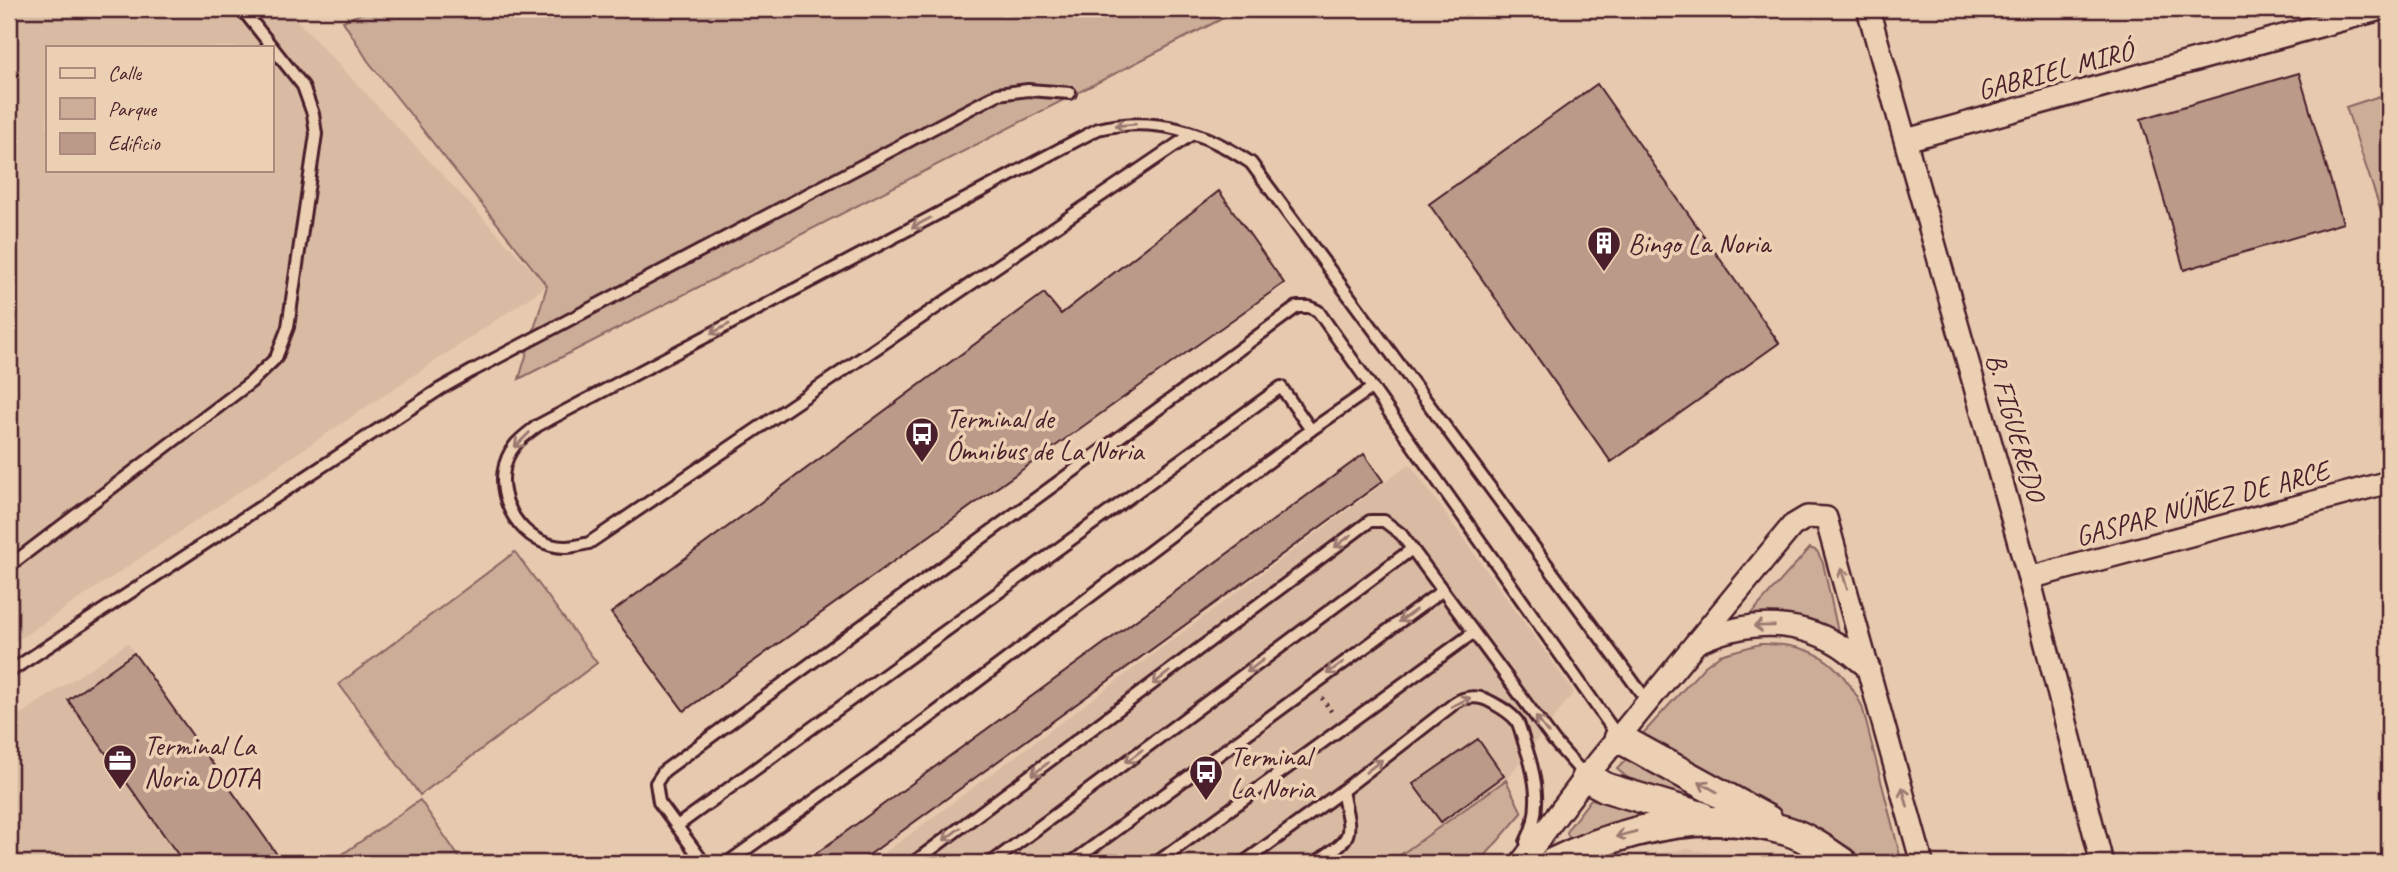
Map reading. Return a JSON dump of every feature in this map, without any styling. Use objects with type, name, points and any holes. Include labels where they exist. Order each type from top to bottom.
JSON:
[{"type":"street","name":"B. FIGUEREDO","points":[[1868,9],[2029,578],[2102,863]]},
{"type":"street","name":"GABRIEL MIRÓ","points":[[1906,140],[2381,9]]},
{"type":"street","name":"GASPAR NÚÑEZ DE ARCE","points":[[2029,578],[2389,482]]},
{"type":"street","points":[[1521,863],[1586,777],[1792,526],[1807,517],[1826,518],[1922,863]]},
{"type":"street","points":[[1698,642],[1725,630],[1761,624],[1787,626],[1838,644],[1869,668]]},
{"type":"street","points":[[1619,738],[1824,849],[1843,863]]},
{"type":"street","points":[[1586,777],[1607,788],[1717,821]]},
{"type":"street","points":[[1565,860],[1612,838],[1649,827],[1717,821],[1746,823],[1789,832]]},
{"type":"lane","points":[[242,9],[271,46]]},
{"type":"lane","points":[[9,566],[251,382],[276,358],[288,327],[316,134],[313,114],[303,86],[273,48]]},
{"type":"lane","points":[[9,673],[440,389],[472,371],[998,94],[1028,90],[1070,93]]},
{"type":"lane","points":[[1192,134],[589,543],[568,547],[551,545],[530,536],[509,511],[503,489],[505,468],[515,444],[537,426],[1098,129],[1138,123],[1170,126],[1192,134],[1227,147],[1251,163],[1648,702]]},
{"type":"lane","points":[[704,863],[659,802],[656,783],[664,771],[1297,307],[1309,307],[1318,311],[1619,738]]},
{"type":"lane","points":[[677,826],[1282,387],[1311,430]]},
{"type":"lane","points":[[727,863],[918,726],[1311,430],[1372,388]]},
{"type":"lane","points":[[913,863],[1370,522],[1384,521],[1401,534],[1554,741],[1586,777]]},
{"type":"lane","points":[[991,863],[1412,548]]},
{"type":"lane","points":[[1071,863],[1443,590]]},
{"type":"lane","points":[[1156,863],[1473,633]]},
{"type":"lane","points":[[1243,863],[1342,791],[1460,699],[1472,697],[1487,699],[1518,722],[1533,768],[1537,803],[1535,826],[1516,863]]},
{"type":"lane","points":[[1315,863],[1345,842],[1349,829],[1342,791]]},
{"type":"shaded area","points":[[9,9],[288,11],[547,286],[9,646]]},
{"type":"shaded area","points":[[1410,464],[1574,692],[1506,780],[1389,863],[871,863]]},
{"type":"shaded area","name":"Terminal La Noria DOTA","points":[[128,643],[283,863],[9,863],[9,722]]},
{"type":"shaded area","points":[[1686,849],[1740,856],[1767,863],[1615,863],[1617,860]]},
{"type":"green space","points":[[372,9],[1241,9],[519,379],[547,286],[368,61],[343,21]]},
{"type":"green space","points":[[2389,93],[2389,219],[2384,220],[2346,107]]},
{"type":"green space","points":[[1810,548],[1817,551],[1823,563],[1838,632],[1795,618],[1750,615]]},
{"type":"green space","points":[[515,552],[597,663],[420,795],[339,684]]},
{"type":"green space","points":[[1760,644],[1795,647],[1822,657],[1844,677],[1853,690],[1862,706],[1902,863],[1867,863],[1850,848],[1807,823],[1768,809],[1637,740],[1705,666],[1720,655]]},
{"type":"green space","points":[[1629,757],[1692,795],[1662,794],[1633,781],[1617,769]]},
{"type":"green space","points":[[1506,780],[1522,813],[1479,863],[1389,863]]},
{"type":"green space","points":[[1591,799],[1636,811],[1640,815],[1570,838],[1568,829]]},
{"type":"green space","points":[[420,800],[463,863],[330,863]]},
{"type":"building","points":[[2299,73],[2343,223],[2184,270],[2141,119]]},
{"type":"building","name":"Bingo La Noria","points":[[1597,84],[1779,343],[1611,462],[1429,204]]},
{"type":"building","name":"Terminal de Ómnibus de La Noria","points":[[1219,191],[1284,283],[684,711],[611,613],[1044,293],[1061,314]]},
{"type":"building","points":[[1364,454],[1383,481],[858,863],[803,863]]},
{"type":"building","points":[[134,653],[283,863],[184,863],[68,700]]},
{"type":"building","points":[[1478,739],[1504,776],[1441,822],[1413,784]]},
{"type":"place","name":"Bingo La Noria","points":[[1604,273]]},
{"type":"place","name":"Terminal de Ómnibus de La Noria","points":[[922,464]]},
{"type":"place","name":"Terminal La Noria DOTA","points":[[120,791]]},
{"type":"place","name":"Terminal La Noria","points":[[1206,802]]}]
